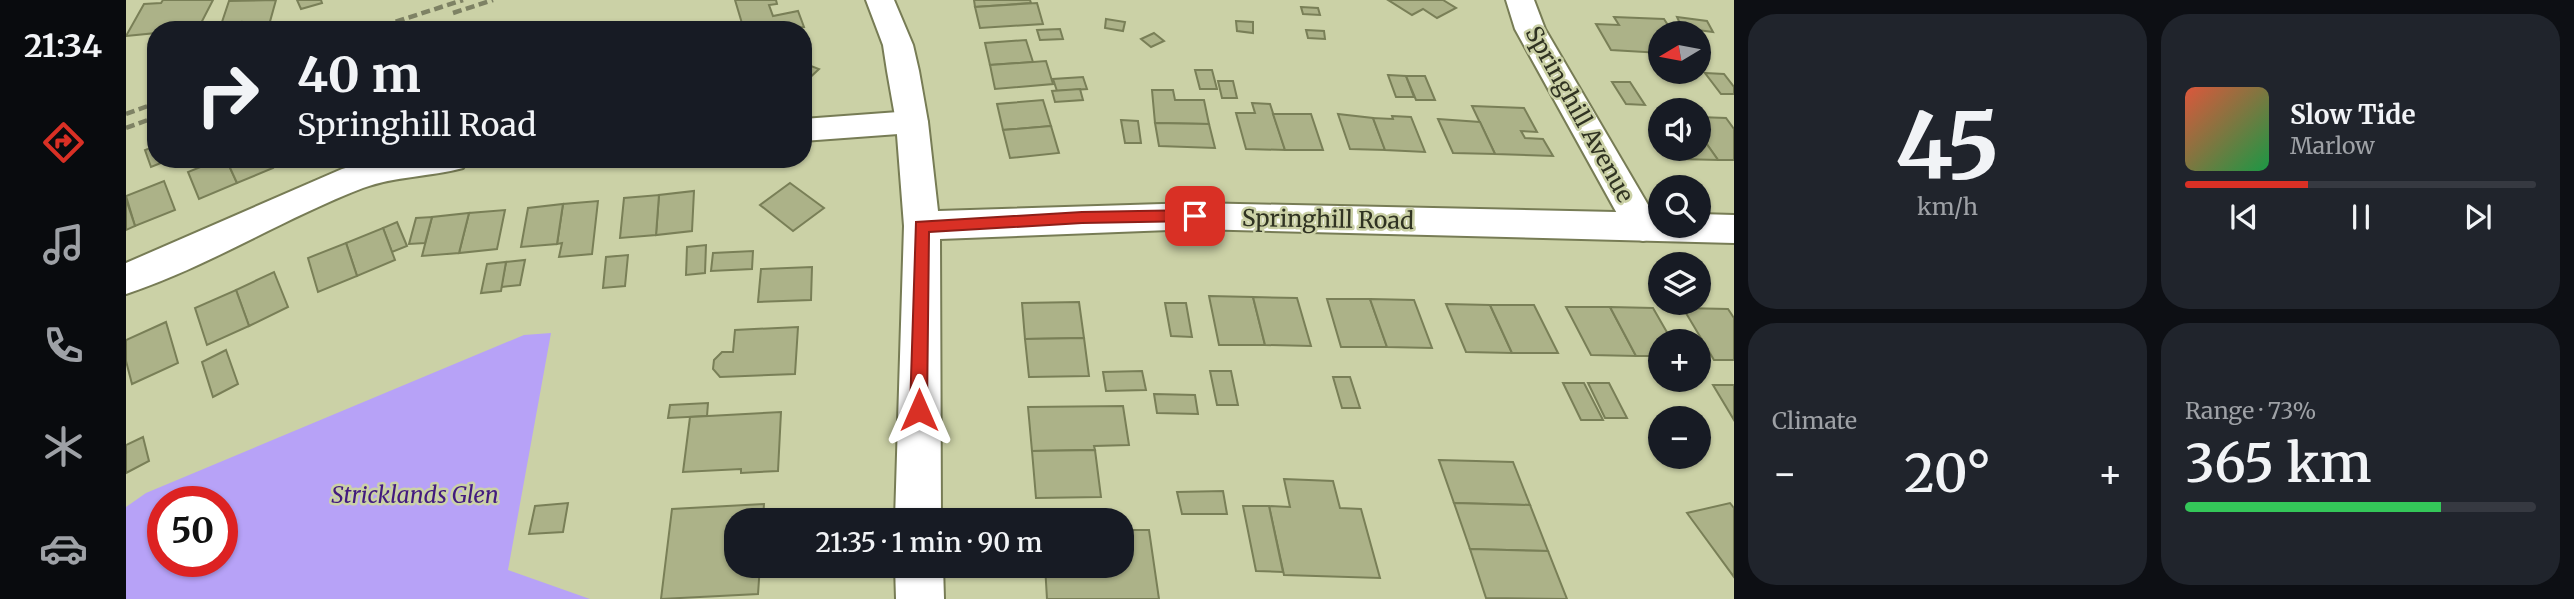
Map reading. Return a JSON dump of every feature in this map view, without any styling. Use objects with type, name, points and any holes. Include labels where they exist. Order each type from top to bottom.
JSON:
[{"type":"street","points":[[880,0],[898,45],[912,122],[922,226],[918,508]]},
{"type":"street","name":"Springhill Avenue","points":[[1520,0],[1530,29],[1643,227]]},
{"type":"street","points":[[812,129],[912,122]]},
{"type":"street","points":[[126,279],[354,178],[392,168]]},
{"type":"street","name":"Springhill Road","points":[[922,226],[1082,218],[1195,216],[1734,229]]},
{"type":"street","points":[[919,578],[919,599]]},
{"type":"green space","name":"Stricklands Glen","points":[[551,333],[508,570],[590,599],[126,599],[126,507],[147,493],[147,577],[238,577],[238,486],[163,486],[524,335]]},
{"type":"building","points":[[163,0],[213,0],[202,21],[147,21],[147,34],[126,36],[144,4],[161,3]]},
{"type":"building","points":[[276,0],[270,21],[222,21],[229,1]]},
{"type":"building","points":[[297,0],[321,0],[322,3],[301,9]]},
{"type":"building","points":[[735,0],[776,0],[777,4],[769,5],[773,16],[798,11],[802,21],[741,21]]},
{"type":"building","points":[[974,0],[1030,0],[1031,3],[975,7]]},
{"type":"building","points":[[1388,0],[1443,0],[1456,8],[1437,18],[1423,9],[1412,15]]},
{"type":"building","points":[[1037,3],[1043,24],[980,28],[975,7]]},
{"type":"building","points":[[1301,7],[1318,8],[1320,15],[1303,14]]},
{"type":"building","points":[[1614,17],[1665,21],[1648,21],[1648,52],[1611,50],[1596,24],[1619,25]]},
{"type":"building","points":[[1677,17],[1707,21],[1679,21]]},
{"type":"building","points":[[1106,19],[1125,22],[1123,31],[1105,28]]},
{"type":"building","points":[[1236,21],[1253,22],[1253,33],[1237,31]]},
{"type":"building","points":[[1060,29],[1063,39],[1040,40],[1037,30]]},
{"type":"building","points":[[1306,30],[1324,31],[1325,39],[1308,38]]},
{"type":"building","points":[[1154,33],[1164,41],[1151,47],[1141,39]]},
{"type":"building","points":[[1026,40],[1033,62],[990,65],[985,43]]},
{"type":"building","points":[[1046,61],[1053,84],[995,89],[990,65]]},
{"type":"building","points":[[812,66],[819,69],[812,76]]},
{"type":"building","points":[[1195,70],[1212,70],[1217,89],[1200,89]]},
{"type":"building","points":[[1712,73],[1724,74],[1734,87],[1734,94],[1721,94],[1712,82]]},
{"type":"building","points":[[1388,75],[1406,76],[1414,97],[1396,97]]},
{"type":"building","points":[[1406,76],[1425,76],[1435,100],[1416,100]]},
{"type":"building","points":[[1083,77],[1087,89],[1057,91],[1053,79]]},
{"type":"building","points":[[1218,81],[1233,81],[1237,98],[1222,98]]},
{"type":"building","points":[[1612,82],[1630,82],[1645,105],[1626,104]]},
{"type":"building","points":[[1080,89],[1083,100],[1055,102],[1052,91]]},
{"type":"building","points":[[1152,90],[1173,90],[1175,100],[1204,100],[1209,124],[1155,123]]},
{"type":"building","points":[[1043,100],[1051,126],[1003,130],[997,104]]},
{"type":"building","points":[[1252,103],[1270,104],[1285,150],[1246,149],[1236,113],[1255,113]]},
{"type":"building","points":[[1472,106],[1524,108],[1537,132],[1521,131],[1525,138],[1543,139],[1553,156],[1495,154]]},
{"type":"building","points":[[1273,114],[1311,114],[1323,150],[1285,150]]},
{"type":"building","points":[[1338,114],[1373,118],[1385,150],[1350,149]]},
{"type":"building","points":[[1392,116],[1411,117],[1425,152],[1385,150],[1373,118],[1393,119]]},
{"type":"building","points":[[1711,117],[1726,118],[1734,129],[1734,160],[1718,160],[1711,150]]},
{"type":"building","points":[[1438,119],[1480,122],[1495,154],[1453,153]]},
{"type":"building","points":[[1121,120],[1138,121],[1141,143],[1125,143]]},
{"type":"building","points":[[1155,123],[1209,124],[1215,148],[1159,146]]},
{"type":"building","points":[[1051,126],[1059,153],[1010,158],[1003,130]]},
{"type":"building","points":[[1711,150],[1718,160],[1711,160]]},
{"type":"building","points":[[198,168],[230,168],[237,183],[199,199],[188,172]]},
{"type":"building","points":[[230,168],[273,168],[237,183]]},
{"type":"building","points":[[164,181],[175,210],[135,226],[126,196]]},
{"type":"building","points":[[790,183],[824,208],[793,231],[760,205]]},
{"type":"building","points":[[694,191],[692,231],[656,235],[659,195]]},
{"type":"building","points":[[659,195],[656,235],[620,238],[624,198]]},
{"type":"building","points":[[126,199],[135,226],[126,230]]},
{"type":"building","points":[[598,201],[592,254],[559,257],[562,243],[557,244],[563,204]]},
{"type":"building","points":[[563,204],[557,244],[521,247],[528,208]]},
{"type":"building","points":[[505,210],[497,249],[459,253],[469,213]]},
{"type":"building","points":[[469,213],[459,253],[422,256],[432,217]]},
{"type":"building","points":[[432,217],[425,243],[409,244],[416,218]]},
{"type":"building","points":[[397,222],[407,246],[392,252],[383,228]]},
{"type":"building","points":[[383,228],[395,260],[357,276],[346,243]]},
{"type":"building","points":[[346,243],[357,276],[318,292],[308,258]]},
{"type":"building","points":[[706,245],[705,273],[686,275],[687,247]]},
{"type":"building","points":[[753,251],[752,269],[711,271],[713,253]]},
{"type":"building","points":[[628,255],[625,286],[603,288],[606,257]]},
{"type":"building","points":[[525,260],[520,285],[501,287],[506,262]]},
{"type":"building","points":[[506,262],[501,291],[481,293],[487,264]]},
{"type":"building","points":[[812,267],[811,300],[758,302],[761,269]]},
{"type":"building","points":[[274,272],[288,307],[249,326],[236,290]]},
{"type":"building","points":[[236,290],[249,326],[207,345],[195,308]]},
{"type":"building","points":[[1209,296],[1253,297],[1265,345],[1219,345]]},
{"type":"building","points":[[1253,297],[1297,298],[1311,346],[1265,345]]},
{"type":"building","points":[[1327,299],[1370,299],[1387,347],[1341,347]]},
{"type":"building","points":[[1370,299],[1414,300],[1432,348],[1387,347]]},
{"type":"building","points":[[1079,302],[1084,338],[1025,339],[1022,303]]},
{"type":"building","points":[[1165,303],[1186,303],[1192,337],[1171,336]]},
{"type":"building","points":[[1446,304],[1490,305],[1512,353],[1466,352]]},
{"type":"building","points":[[1490,305],[1534,305],[1558,353],[1512,353]]},
{"type":"building","points":[[1566,307],[1610,307],[1636,356],[1591,355]]},
{"type":"building","points":[[1610,307],[1648,308],[1648,315],[1657,315],[1665,329],[1648,329],[1648,356],[1636,356]]},
{"type":"building","points":[[1711,309],[1728,309],[1734,318],[1734,360],[1714,360],[1711,355],[1711,329],[1696,329],[1687,315],[1711,315]]},
{"type":"building","points":[[166,322],[178,363],[132,384],[126,361],[126,340]]},
{"type":"building","points":[[798,327],[795,374],[720,377],[713,369],[714,360],[722,352],[733,352],[735,330]]},
{"type":"building","points":[[1084,338],[1089,376],[1029,377],[1025,339]]},
{"type":"building","points":[[226,350],[238,384],[213,397],[202,362]]},
{"type":"building","points":[[1142,371],[1146,390],[1106,391],[1103,372]]},
{"type":"building","points":[[1210,371],[1231,371],[1238,405],[1217,405]]},
{"type":"building","points":[[1333,377],[1350,377],[1360,408],[1342,408]]},
{"type":"building","points":[[1563,383],[1584,383],[1603,420],[1581,420]]},
{"type":"building","points":[[1588,383],[1609,383],[1627,418],[1605,418]]},
{"type":"building","points":[[1713,385],[1734,385],[1734,420]]},
{"type":"building","points":[[1154,394],[1195,395],[1198,414],[1157,413]]},
{"type":"building","points":[[708,403],[707,416],[668,418],[670,405]]},
{"type":"building","points":[[1123,406],[1129,445],[1094,446],[1095,450],[1032,451],[1028,407]]},
{"type":"building","points":[[781,412],[778,471],[741,473],[741,469],[683,472],[690,417]]},
{"type":"building","points":[[143,437],[149,461],[126,473],[126,445]]},
{"type":"building","points":[[1095,450],[1101,497],[1036,498],[1032,451]]},
{"type":"building","points":[[1439,460],[1513,462],[1530,505],[1454,503]]},
{"type":"building","points":[[1284,479],[1333,481],[1340,508],[1361,509],[1380,578],[1284,575],[1269,506],[1290,507]]},
{"type":"building","points":[[1223,491],[1227,514],[1182,514],[1177,492]]},
{"type":"building","points":[[568,503],[563,532],[529,534],[535,506]]},
{"type":"building","points":[[1454,503],[1530,505],[1548,551],[1470,549]]},
{"type":"building","points":[[1730,503],[1734,508],[1734,577],[1687,513]]},
{"type":"building","points":[[764,504],[764,508],[724,508],[724,578],[759,578],[758,594],[661,599],[672,509]]},
{"type":"building","points":[[1243,506],[1269,506],[1283,572],[1256,571]]},
{"type":"building","points":[[1134,530],[1149,530],[1159,599],[1047,599],[1046,578],[1134,578]]},
{"type":"building","points":[[1470,549],[1548,551],[1567,599],[1486,598]]},
{"type":"railway","points":[[398,21],[463,0]]},
{"type":"railway","points":[[453,13],[493,0]]},
{"type":"railway","points":[[126,114],[147,106]]},
{"type":"railway","points":[[126,128],[147,120]]},
{"type":"route","points":[[919,410],[922,226],[1082,218],[1195,216]]}]
